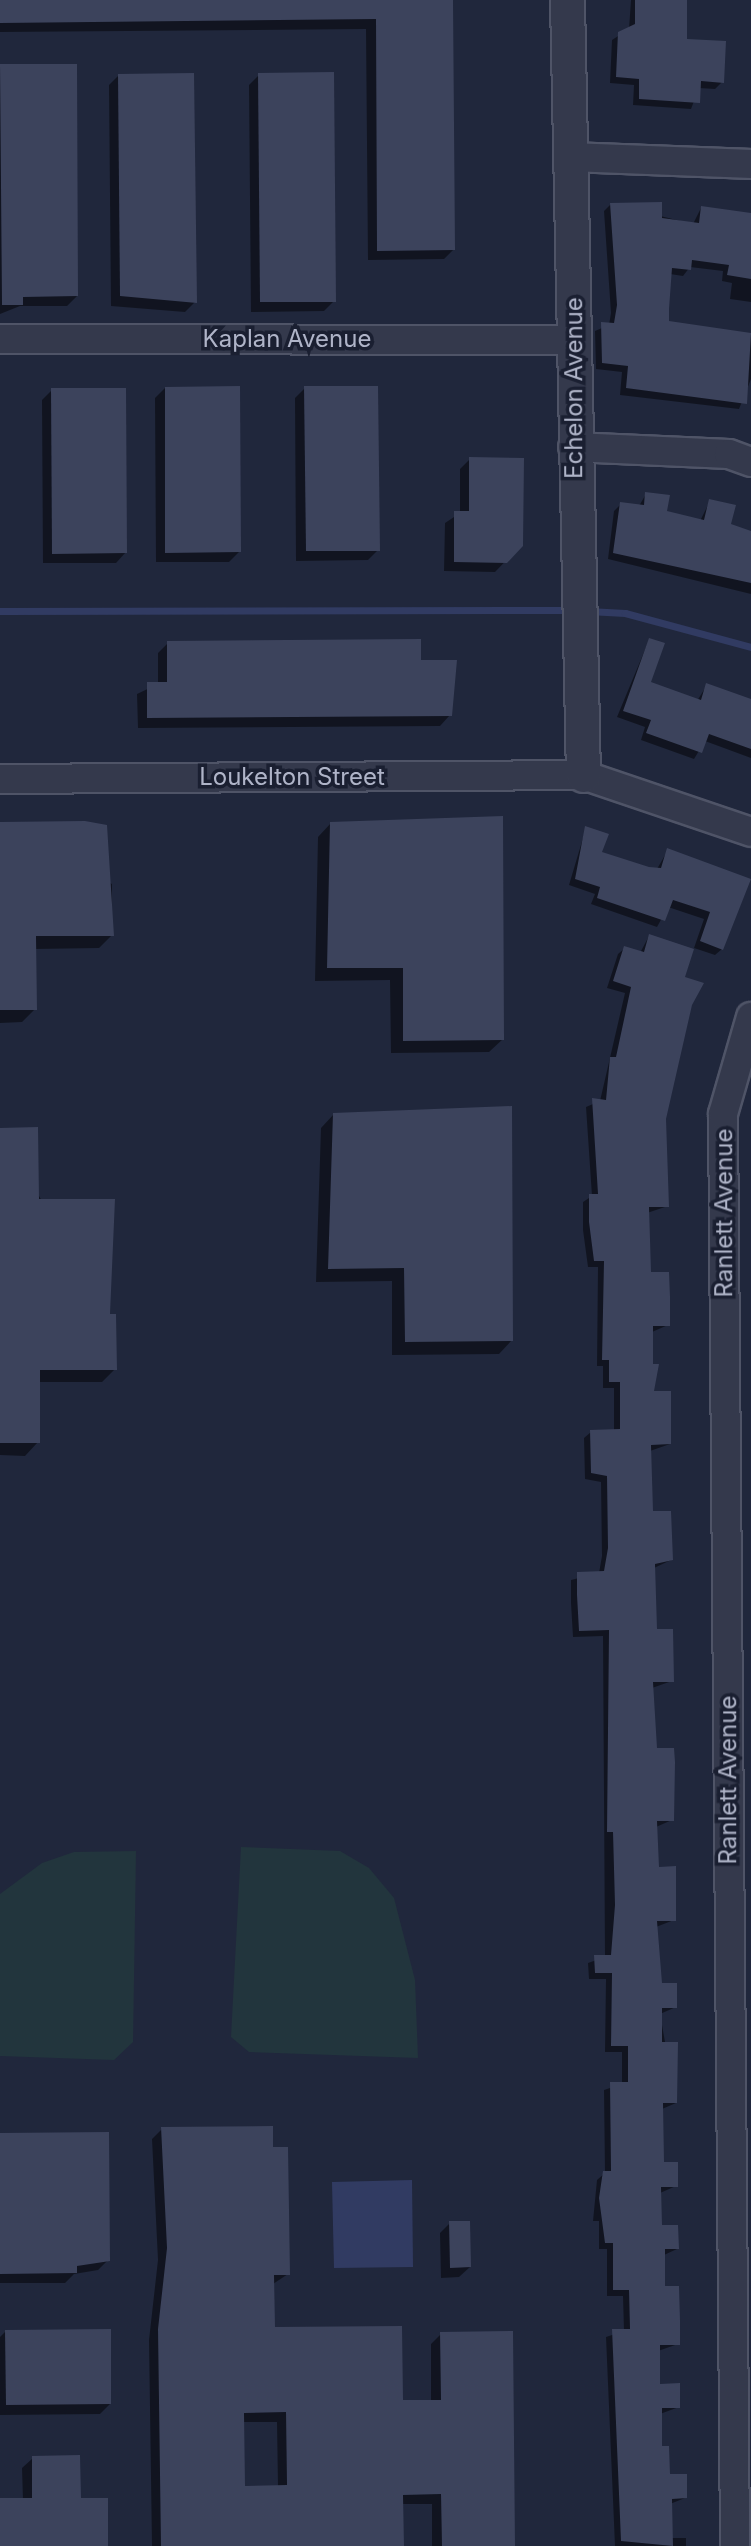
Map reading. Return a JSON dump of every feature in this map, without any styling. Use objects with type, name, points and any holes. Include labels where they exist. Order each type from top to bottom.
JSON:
[{"type":"street","name":"Echelon Avenue","points":[[567,0],[573,447],[583,775]]},
{"type":"street","points":[[571,157],[750,157]]},
{"type":"street","name":"Kaplan Avenue","points":[[0,339],[573,340]]},
{"type":"street","points":[[573,447],[729,454],[751,462]]},
{"type":"street","name":"Loukelton Street","points":[[0,779],[583,775],[751,832]]},
{"type":"street","name":"Ranlett Avenue","points":[[735,2546],[742,2379],[723,1114],[751,1017]]},
{"type":"shaded area","points":[[241,1847],[340,1851],[369,1868],[394,1898],[415,1980],[418,2058],[249,2052],[231,2037]]},
{"type":"shaded area","points":[[136,1851],[133,2042],[114,2060],[0,2056],[0,1894],[42,1863],[74,1852]]},
{"type":"water","points":[[412,2180],[413,2267],[334,2268],[332,2182]]},
{"type":"building","points":[[0,0],[453,0],[455,250],[377,251],[376,19],[0,23]]},
{"type":"building","points":[[635,0],[687,0],[687,39],[726,41],[724,83],[701,81],[700,103],[639,99],[639,79],[616,77],[618,32],[635,24]]},
{"type":"building","points":[[0,64],[77,64],[78,296],[23,297],[23,305],[2,305]]},
{"type":"building","points":[[334,72],[336,302],[260,302],[258,73]]},
{"type":"building","points":[[194,73],[197,303],[120,296],[118,74]]},
{"type":"building","points":[[662,202],[662,218],[699,223],[701,206],[751,213],[751,279],[727,275],[729,265],[692,260],[691,270],[672,268],[669,309],[669,321],[751,333],[747,404],[626,388],[628,366],[602,363],[601,322],[614,323],[617,305],[610,203]]},
{"type":"building","points":[[240,386],[241,552],[165,553],[165,387]]},
{"type":"building","points":[[304,386],[378,386],[380,551],[306,551]]},
{"type":"building","points":[[51,388],[126,388],[127,553],[52,554]]},
{"type":"building","points":[[469,457],[524,458],[523,546],[507,563],[454,562],[454,511],[469,511]]},
{"type":"building","points":[[645,492],[670,495],[667,511],[704,520],[709,499],[736,505],[731,524],[751,531],[751,583],[613,553],[620,502],[644,505]]},
{"type":"building","points":[[649,638],[665,643],[651,682],[701,700],[706,683],[751,699],[751,749],[709,734],[702,753],[646,733],[651,720],[623,711]]},
{"type":"building","points":[[421,639],[421,660],[457,660],[452,716],[147,718],[147,682],[167,682],[167,641]]},
{"type":"building","points":[[503,816],[504,1040],[403,1041],[403,968],[327,968],[330,822]]},
{"type":"building","points":[[85,821],[107,825],[114,936],[36,936],[37,1010],[0,1010],[0,822]]},
{"type":"building","points":[[585,826],[609,834],[602,852],[649,867],[661,868],[667,848],[751,879],[723,950],[700,941],[710,912],[673,900],[665,921],[597,898],[600,887],[575,879]]},
{"type":"building","points":[[649,934],[694,949],[685,977],[704,983],[692,1005],[666,1119],[669,1207],[649,1207],[651,1272],[669,1272],[670,1297],[670,1326],[653,1326],[653,1364],[659,1364],[654,1391],[671,1391],[671,1444],[651,1445],[653,1511],[671,1511],[673,1560],[655,1564],[657,1629],[673,1629],[674,1682],[653,1682],[657,1748],[674,1748],[675,1762],[674,1821],[657,1821],[659,1867],[676,1866],[676,1921],[657,1921],[662,1983],[677,1983],[677,2008],[662,2008],[662,2042],[678,2042],[677,2103],[663,2103],[664,2162],[678,2162],[678,2187],[661,2187],[662,2225],[678,2225],[679,2249],[665,2249],[665,2286],[679,2286],[680,2345],[660,2345],[660,2384],[680,2383],[680,2408],[662,2408],[662,2446],[669,2446],[670,2474],[687,2474],[687,2498],[672,2499],[673,2546],[621,2541],[612,2329],[630,2329],[629,2290],[613,2290],[613,2243],[605,2243],[599,2198],[603,2171],[611,2171],[610,2082],[628,2082],[628,2046],[611,2046],[612,1973],[595,1973],[594,1955],[611,1955],[615,1905],[613,1832],[607,1832],[609,1630],[579,1631],[577,1595],[577,1572],[604,1571],[608,1548],[607,1476],[591,1473],[590,1430],[620,1429],[620,1382],[609,1382],[609,1360],[602,1360],[604,1261],[594,1261],[589,1222],[589,1194],[598,1194],[592,1098],[606,1100],[610,1057],[616,1057],[631,987],[613,981],[624,946],[644,952]]},
{"type":"building","points":[[512,1106],[513,1341],[405,1342],[404,1268],[328,1269],[333,1113]]},
{"type":"building","points":[[38,1127],[39,1199],[115,1199],[110,1314],[116,1314],[117,1370],[40,1370],[40,1443],[0,1443],[0,1128]]},
{"type":"building","points":[[273,2126],[273,2147],[288,2147],[290,2275],[274,2275],[275,2327],[402,2326],[403,2400],[441,2400],[440,2332],[513,2331],[515,2546],[442,2546],[441,2494],[403,2495],[404,2546],[161,2546],[158,2329],[167,2248],[161,2127]],"holes":[[[286,2412],[287,2485],[245,2486],[244,2413]]]},
{"type":"building","points":[[109,2132],[110,2261],[77,2266],[77,2273],[0,2274],[0,2133]]},
{"type":"building","points":[[449,2221],[470,2221],[471,2267],[450,2268]]},
{"type":"building","points":[[111,2329],[111,2404],[6,2405],[5,2330]]},
{"type":"building","points":[[80,2455],[81,2498],[108,2498],[108,2546],[0,2546],[0,2498],[32,2498],[32,2456]]},
{"type":"waterway","points":[[0,611],[569,610]]},
{"type":"waterway","points":[[588,611],[625,613],[751,647]]}]
